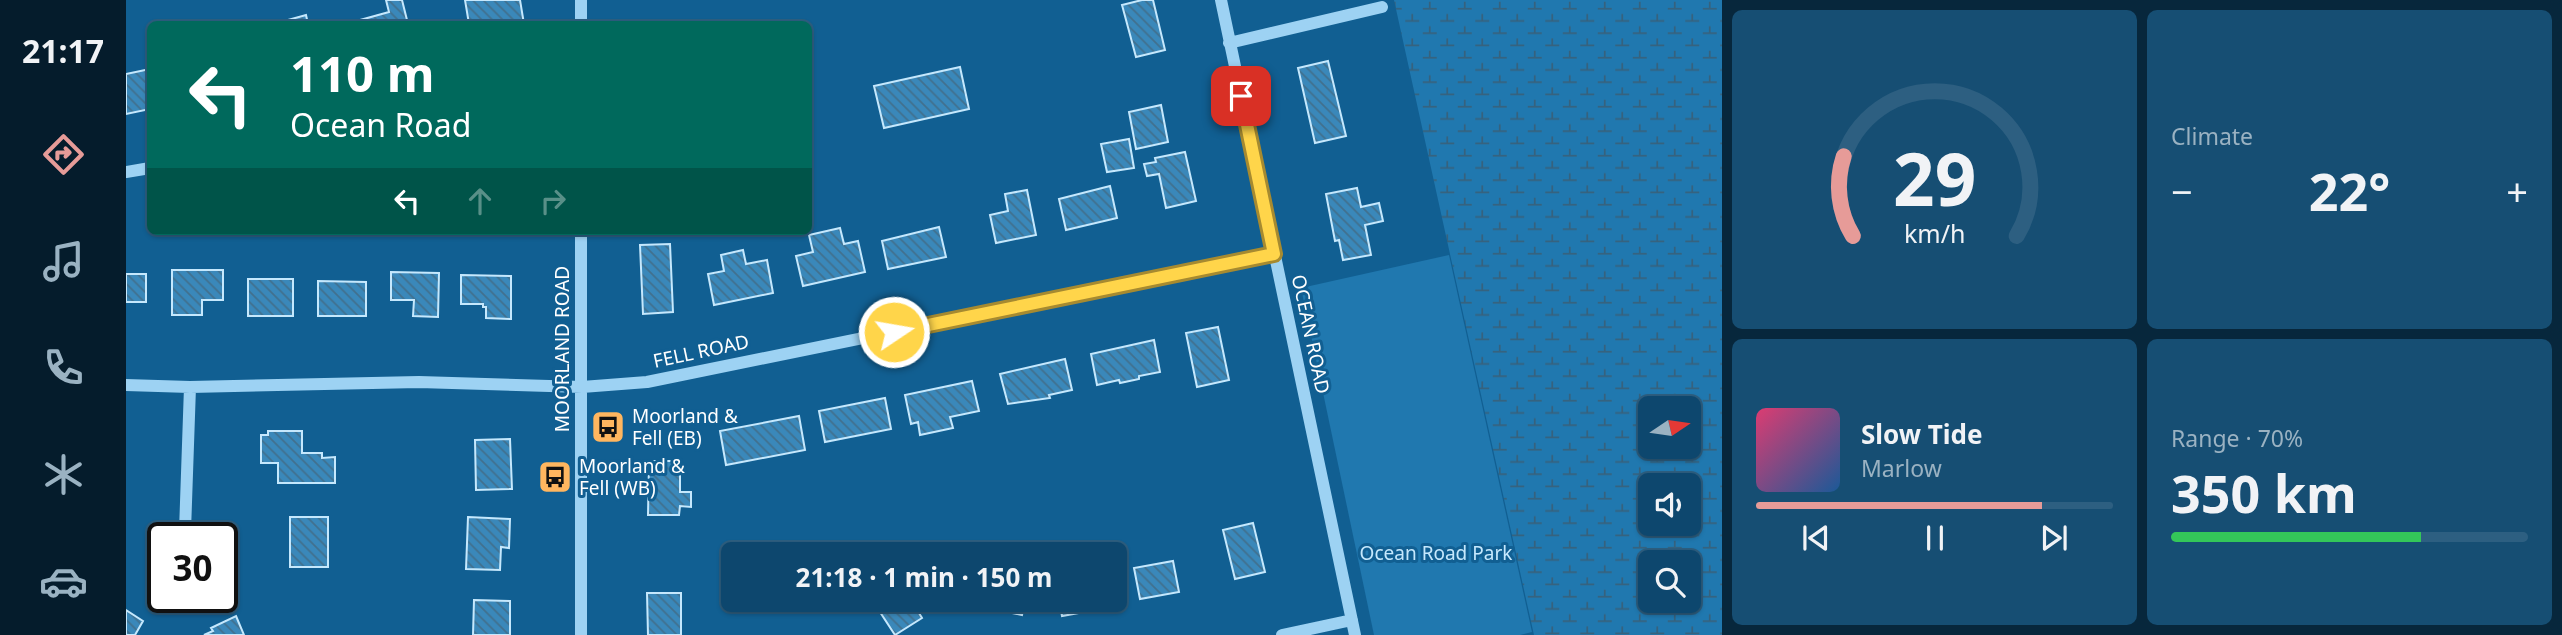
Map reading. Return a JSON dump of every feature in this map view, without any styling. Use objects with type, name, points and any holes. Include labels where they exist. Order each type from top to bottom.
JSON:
[{"type":"street","points":[[581,0],[581,21]]},
{"type":"street","name":"OCEAN ROAD","points":[[1221,0],[1355,635]]},
{"type":"street","points":[[1229,43],[1382,7]]},
{"type":"street","points":[[126,173],[147,168]]},
{"type":"street","name":"MOORLAND ROAD","points":[[581,235],[581,635]]},
{"type":"street","name":"FELL ROAD","points":[[126,385],[190,387],[419,382],[582,387],[648,382],[1274,254]]},
{"type":"street","points":[[185,522],[190,387]]},
{"type":"street","points":[[1282,635],[1352,620]]},
{"type":"green space","points":[[1394,0],[1722,0],[1722,635],[1534,635]]},
{"type":"green space","name":"Ocean Road Park","points":[[1449,255],[1532,632],[1520,635],[1374,635],[1301,288]]},
{"type":"building","points":[[386,0],[402,0],[407,21],[357,21],[389,12]]},
{"type":"building","points":[[465,0],[520,0],[524,21],[468,21]]},
{"type":"building","points":[[1153,0],[1165,50],[1136,57],[1122,5]]},
{"type":"building","points":[[306,15],[307,21],[288,21]]},
{"type":"building","points":[[1328,61],[1346,136],[1315,143],[1298,68]]},
{"type":"building","points":[[960,67],[969,109],[884,128],[874,86]]},
{"type":"building","points":[[147,70],[147,110],[126,114],[126,74]]},
{"type":"building","points":[[1161,105],[1168,142],[1136,149],[1129,112]]},
{"type":"building","points":[[1129,139],[1134,168],[1107,172],[1101,144]]},
{"type":"building","points":[[1185,152],[1196,201],[1166,208],[1159,174],[1147,176],[1144,164],[1156,162],[1155,158]]},
{"type":"building","points":[[1110,186],[1117,218],[1066,230],[1059,199]]},
{"type":"building","points":[[1357,188],[1361,207],[1379,203],[1383,221],[1365,225],[1371,255],[1343,260],[1339,240],[1335,241],[1326,194]]},
{"type":"building","points":[[1027,190],[1036,235],[996,243],[990,215],[1008,211],[1005,194]]},
{"type":"building","points":[[939,227],[946,257],[888,269],[882,241]]},
{"type":"building","points":[[840,228],[844,244],[858,241],[865,272],[803,286],[796,256],[813,252],[809,235]]},
{"type":"building","points":[[670,244],[673,312],[643,314],[640,245]]},
{"type":"building","points":[[743,250],[746,264],[767,260],[773,293],[714,305],[708,274],[724,271],[721,255]]},
{"type":"building","points":[[172,270],[223,270],[223,300],[202,300],[202,315],[172,315]]},
{"type":"building","points":[[391,272],[439,273],[438,317],[413,316],[414,300],[391,300]]},
{"type":"building","points":[[126,274],[146,274],[146,302],[126,302]]},
{"type":"building","points":[[461,275],[511,276],[511,319],[486,318],[486,307],[483,307],[483,304],[461,304]]},
{"type":"building","points":[[248,279],[293,279],[293,316],[248,316]]},
{"type":"building","points":[[318,281],[366,282],[366,316],[318,316]]},
{"type":"building","points":[[1218,327],[1229,380],[1197,387],[1186,333]]},
{"type":"building","points":[[1154,340],[1160,372],[1120,383],[1119,380],[1097,385],[1091,354]]},
{"type":"building","points":[[1065,359],[1072,390],[1049,395],[1050,398],[1008,404],[1000,374]]},
{"type":"building","points":[[972,381],[979,411],[950,417],[953,428],[920,435],[918,422],[911,424],[905,395]]},
{"type":"building","points":[[885,398],[891,429],[825,442],[819,411]]},
{"type":"building","points":[[799,416],[805,450],[726,465],[720,431]]},
{"type":"building","points":[[268,431],[302,431],[302,453],[322,453],[322,458],[335,457],[335,483],[278,483],[278,463],[261,463],[261,435],[268,435]]},
{"type":"building","points":[[510,439],[512,489],[476,490],[475,440]]},
{"type":"building","points":[[649,461],[680,461],[680,492],[691,492],[691,507],[680,506],[679,515],[648,515]]},
{"type":"building","points":[[290,517],[328,517],[328,567],[290,567]]},
{"type":"building","points":[[468,517],[510,519],[509,548],[501,547],[500,570],[466,569]]},
{"type":"building","points":[[1253,523],[1265,572],[1235,579],[1223,530]]},
{"type":"building","points":[[1173,561],[1179,592],[1140,599],[1134,568]]},
{"type":"building","points":[[647,593],[681,593],[681,635],[648,635]]},
{"type":"building","points":[[474,600],[510,601],[510,635],[473,635]]},
{"type":"building","points":[[126,610],[143,621],[135,635],[126,635]]},
{"type":"building","points":[[880,612],[918,612],[922,618],[895,635]]},
{"type":"building","points":[[1061,612],[1084,612],[1062,616]]},
{"type":"building","points":[[236,616],[244,635],[204,635],[213,631],[211,628]]},
{"type":"place","name":"Moorland & Fell (EB)","points":[[608,427]]},
{"type":"place","name":"Moorland & Fell (WB)","points":[[555,477]]},
{"type":"route","points":[[894,332],[1274,254],[1241,96]]}]
